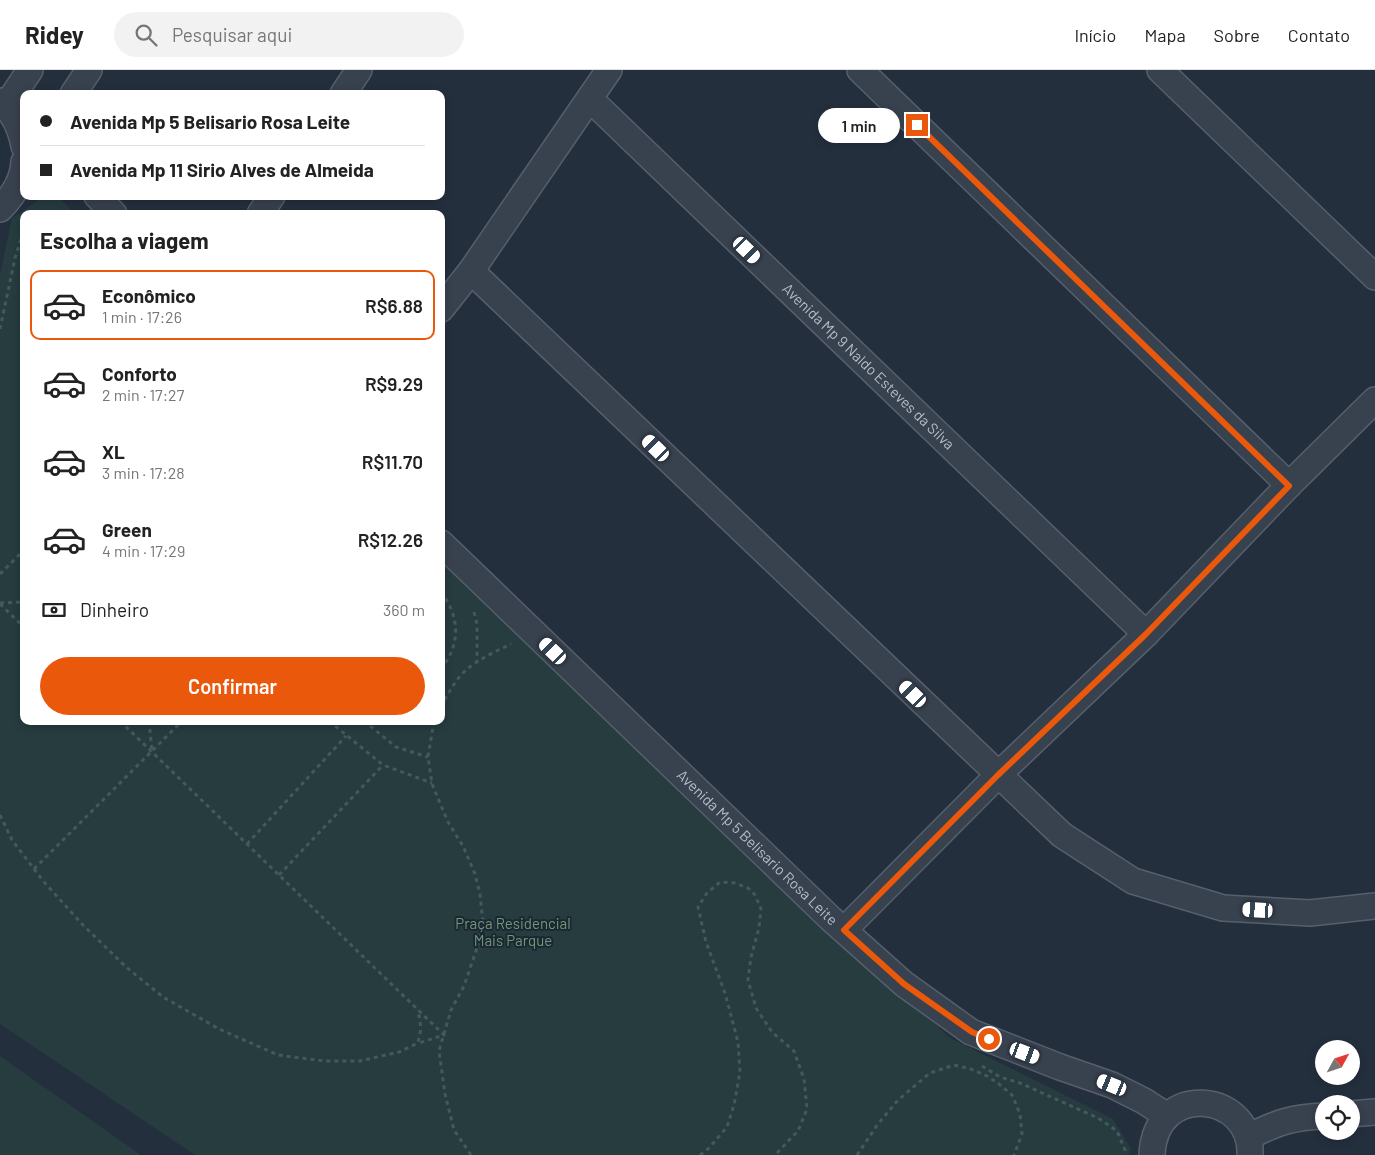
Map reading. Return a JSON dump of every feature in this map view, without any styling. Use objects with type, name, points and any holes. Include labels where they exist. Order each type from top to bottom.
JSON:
[{"type":"street","points":[[20,129],[16,120],[3,103],[30,70]]},
{"type":"street","points":[[76,90],[89,70]]},
{"type":"street","points":[[346,90],[359,70]]},
{"type":"street","points":[[445,304],[471,271],[610,70]]},
{"type":"street","points":[[860,70],[1289,486]]},
{"type":"street","points":[[1160,70],[1375,277]]},
{"type":"street","name":"Avenida Mp 9 Naldo Esteves da Silva","points":[[590,99],[1146,634]]},
{"type":"street","points":[[0,209],[11,197],[20,179]]},
{"type":"street","points":[[101,200],[110,210]]},
{"type":"street","points":[[471,271],[1062,835],[1133,881],[1223,908],[1310,913],[1375,906]]},
{"type":"street","points":[[844,930],[998,775],[1146,634],[1375,400]]},
{"type":"street","name":"Avenida Mp 5 Belisario Rosa Leite","points":[[445,548],[844,930],[904,984],[972,1032],[1060,1067],[1112,1085],[1144,1101],[1167,1116]]},
{"type":"street","points":[[1152,1155],[1153,1142],[1158,1127],[1167,1116],[1179,1108],[1193,1103],[1209,1103],[1224,1108],[1237,1118],[1249,1146],[1284,1121],[1315,1116]]},
{"type":"street","points":[[1360,1113],[1375,1112]]},
{"type":"path","points":[[0,329],[20,242]]},
{"type":"path","points":[[0,574],[20,554]]},
{"type":"path","points":[[445,598],[449,603],[455,622],[455,641],[449,660],[445,664]]},
{"type":"path","points":[[0,603],[20,602]]},
{"type":"path","points":[[0,603],[20,623]]},
{"type":"path","points":[[474,610],[477,624],[477,663]]},
{"type":"path","points":[[445,700],[466,670],[490,654],[515,642]]},
{"type":"path","points":[[124,725],[444,1035]]},
{"type":"path","points":[[149,725],[152,752]]},
{"type":"path","points":[[34,869],[178,725]]},
{"type":"path","points":[[334,725],[383,765],[432,784]]},
{"type":"path","points":[[369,725],[396,747],[428,757]]},
{"type":"path","points":[[433,725],[428,757],[432,784],[448,822],[463,846],[475,874],[480,894],[482,923],[477,948],[464,986],[452,1010],[439,1051],[445,1094],[454,1130],[471,1155]]},
{"type":"path","points":[[247,844],[346,736]]},
{"type":"path","points":[[279,875],[383,765]]},
{"type":"path","points":[[0,815],[12,840],[44,882],[82,924],[126,967],[163,997],[220,1030],[278,1055],[324,1061],[360,1061],[399,1052],[418,1043],[444,1035]]},
{"type":"path","points":[[700,1155],[709,1148],[727,1127],[734,1105],[740,1072],[738,1042],[725,993],[706,942],[698,907],[706,893],[720,882],[735,883],[748,888],[755,895],[761,909],[760,928],[751,957],[748,980],[756,1008],[772,1032],[794,1051],[804,1078],[807,1109],[798,1131],[775,1155]]},
{"type":"path","points":[[418,1010],[421,1028],[418,1043]]},
{"type":"path","points":[[858,1155],[878,1124],[898,1100],[930,1072],[954,1065],[987,1076],[1012,1094],[1020,1114],[1022,1134],[1014,1155]]},
{"type":"green space","name":"Praça Residencial Mais Parque","points":[[39,200],[61,200],[72,210],[24,210]]},
{"type":"green space","name":"Praça Residencial Mais Parque","points":[[20,213],[20,725],[445,725],[445,562],[950,1038],[1113,1119],[1131,1149],[1129,1155],[195,1155],[0,1024],[0,274],[12,218]]},
{"type":"green space","points":[[0,1056],[141,1155],[0,1155]]},
{"type":"route","points":[[917,125],[1289,486],[1146,634],[998,775],[844,930],[904,984],[972,1032],[989,1039]]}]
